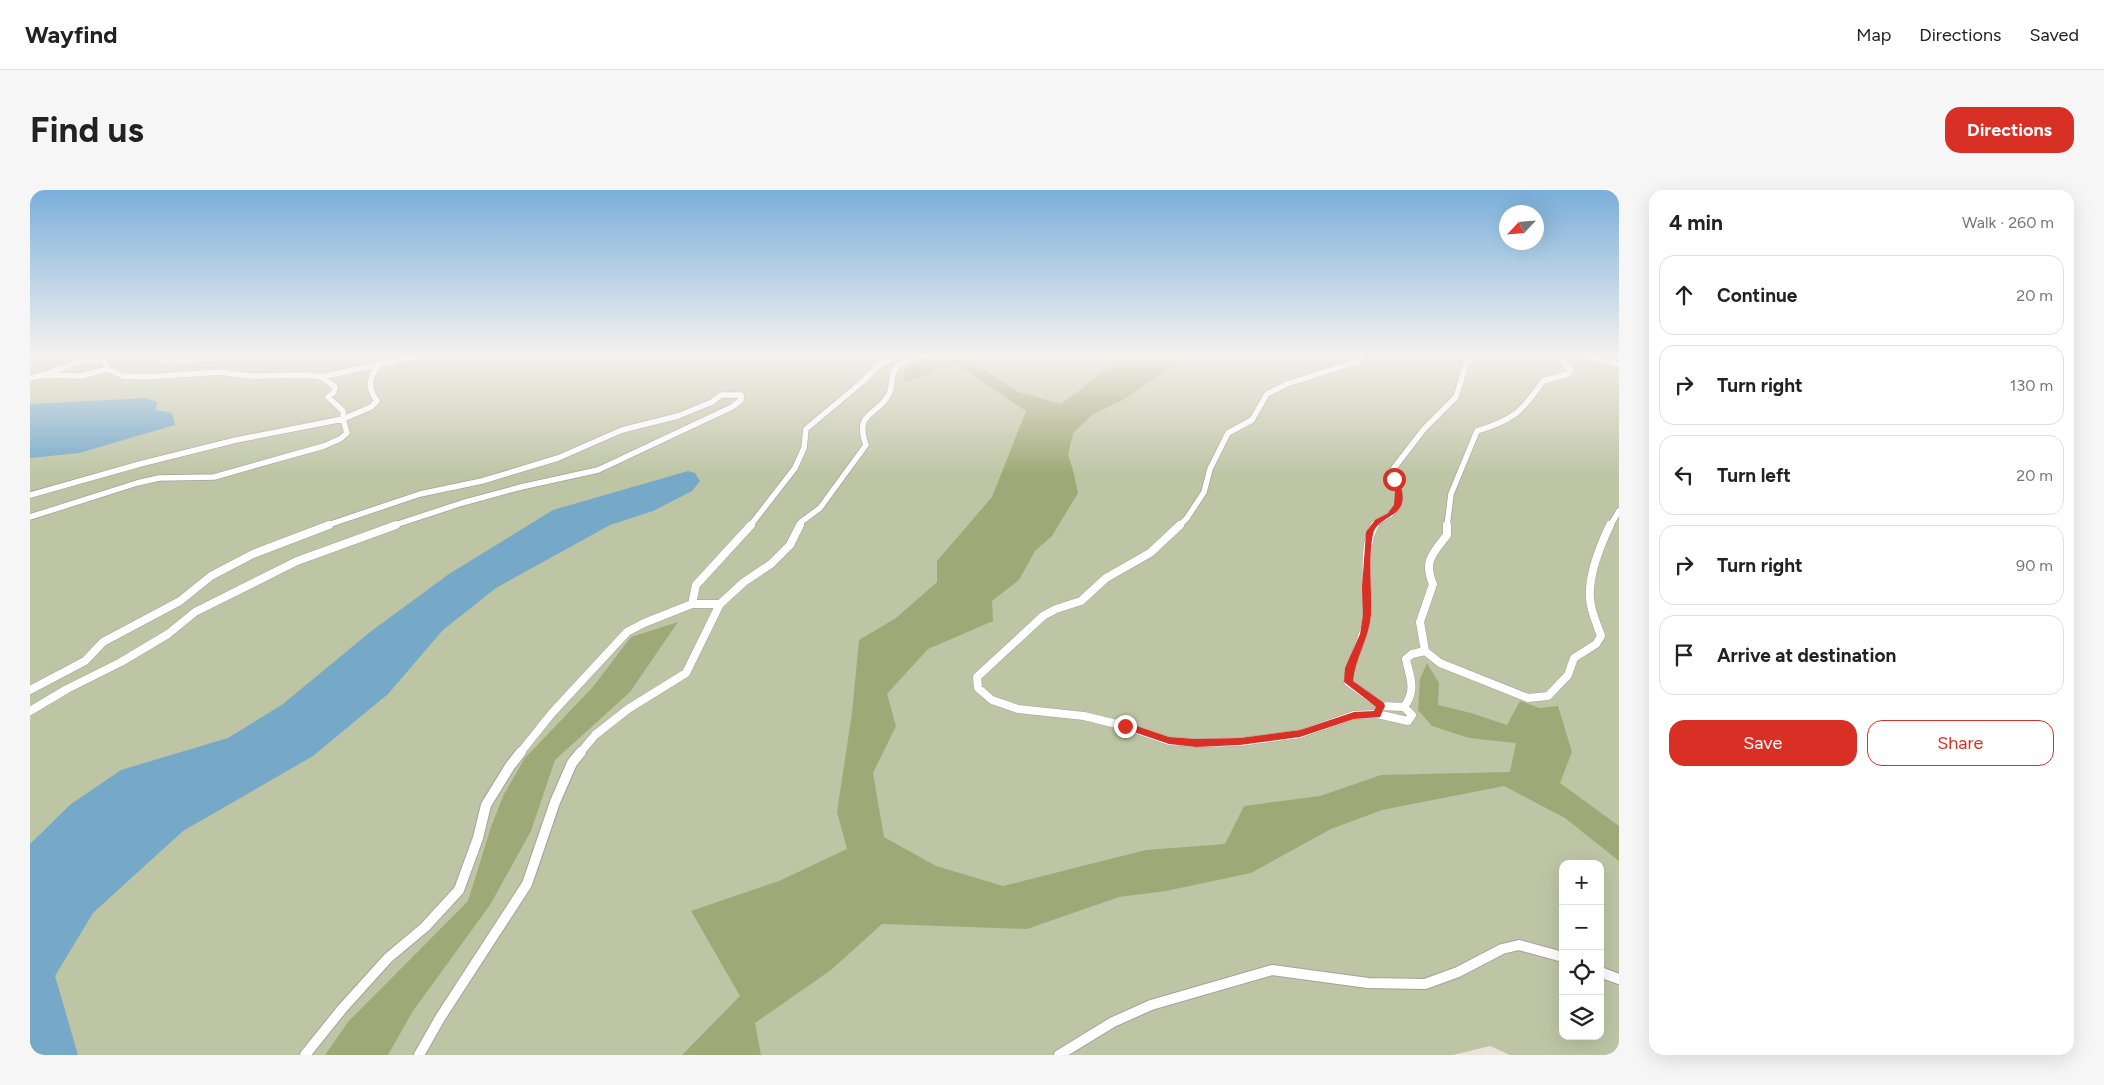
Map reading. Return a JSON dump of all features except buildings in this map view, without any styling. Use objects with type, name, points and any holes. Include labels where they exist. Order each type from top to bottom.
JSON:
[{"type":"lane","points":[[30,517],[137,482],[159,478],[214,477],[324,446],[340,439],[347,433],[342,411],[328,397],[331,394]]},
{"type":"lane","points":[[30,495],[140,464],[236,440],[284,432],[343,418],[371,407],[377,401],[373,394]]},
{"type":"lane","points":[[30,690],[85,661],[103,642],[180,601],[211,576],[254,554],[353,515],[420,494],[482,481],[515,469],[558,458],[622,430],[678,416],[712,402],[722,395],[734,394]]},
{"type":"lane","points":[[30,711],[121,662],[168,634],[195,612],[297,561],[367,534],[462,503],[521,487],[598,470],[732,407],[741,400],[741,394]]},
{"type":"lane","points":[[692,604],[696,585],[763,511],[781,484],[795,468],[804,448],[806,429],[848,394]]},
{"type":"lane","points":[[419,1055],[440,1018],[528,884],[556,802],[572,763],[595,736],[628,710],[686,673],[720,604],[744,582],[770,564],[790,545],[801,522],[820,508],[866,446],[861,431],[864,421],[889,394]]},
{"type":"lane","points":[[1267,394],[1252,420],[1228,433],[1210,469],[1204,492],[1187,518],[1150,553],[1106,578],[1081,601],[1056,609],[1044,616],[998,656],[978,678],[978,688],[992,700],[1018,709],[1084,716],[1125,726],[1169,741],[1196,743],[1240,742],[1300,734],[1354,715],[1404,708],[1411,700],[1414,685],[1406,659],[1412,654],[1425,651]]},
{"type":"lane","points":[[1404,708],[1412,715],[1408,721],[1379,710],[1348,682],[1349,668],[1364,634],[1367,615],[1366,588],[1370,532],[1377,522],[1390,514],[1398,506],[1399,492],[1394,479],[1394,468],[1424,429],[1457,394]]},
{"type":"lane","points":[[1534,394],[1526,406],[1501,424],[1477,431],[1448,497],[1445,520],[1447,535],[1426,564],[1427,572],[1433,584],[1432,592],[1420,622],[1425,651],[1440,663],[1528,698],[1548,696],[1568,675],[1574,658],[1596,644],[1601,636],[1593,611],[1590,591],[1611,520],[1619,511]]},
{"type":"lane","points":[[305,1055],[342,1009],[388,958],[425,927],[459,890],[478,838],[486,805],[510,766],[552,713],[627,632],[644,623],[692,604],[720,604]]},
{"type":"lane","points":[[1060,1055],[1113,1022],[1151,1005],[1272,970],[1368,984],[1425,984],[1458,972],[1502,950],[1519,945],[1559,956]]},
{"type":"lane","points":[[1604,973],[1619,979]]},
{"type":"green space","points":[[30,394],[1619,394],[1619,1055],[1510,1055],[1490,1046],[1453,1055],[30,1055]]},
{"type":"green space","points":[[1001,394],[1026,394],[1061,404],[1074,394],[1131,394],[1093,414],[1073,433],[1068,455],[1078,493],[1052,536],[1035,551],[1019,580],[992,601],[993,621],[928,649],[887,694],[896,726],[873,773],[884,837],[936,866],[1003,886],[1146,850],[1225,844],[1244,806],[1320,796],[1381,775],[1510,772],[1516,743],[1469,738],[1432,726],[1418,710],[1420,679],[1427,663],[1439,683],[1438,705],[1471,713],[1507,725],[1520,701],[1540,708],[1558,706],[1572,752],[1560,783],[1619,826],[1619,861],[1565,818],[1504,786],[1382,810],[1331,829],[1251,873],[1166,891],[1119,897],[1027,929],[882,924],[831,970],[755,1023],[761,1055],[682,1055],[740,996],[691,911],[779,881],[847,849],[837,812],[852,713],[859,640],[896,618],[937,582],[937,561],[992,497],[1026,411]]},
{"type":"green space","points":[[678,622],[630,692],[555,760],[531,831],[490,905],[413,1011],[388,1055],[325,1055],[348,1022],[468,901],[491,827],[504,794],[525,758],[592,688],[631,637]]},
{"type":"water","points":[[146,398],[157,402],[156,410],[172,413],[175,425],[79,453],[30,458],[30,404]]},
{"type":"water","points":[[688,471],[695,473],[700,481],[692,491],[653,511],[610,525],[496,588],[443,630],[388,694],[313,756],[183,831],[93,913],[55,976],[78,1055],[30,1055],[30,844],[71,804],[121,770],[228,738],[283,704],[370,632],[449,574],[553,510]]},
{"type":"route","points":[[1125,726],[1169,741],[1196,743],[1240,742],[1300,734],[1354,715],[1377,714],[1381,706],[1348,682],[1349,668],[1364,634],[1367,615],[1366,588],[1370,532],[1377,522],[1390,514],[1398,506],[1399,492],[1394,479]]}]
